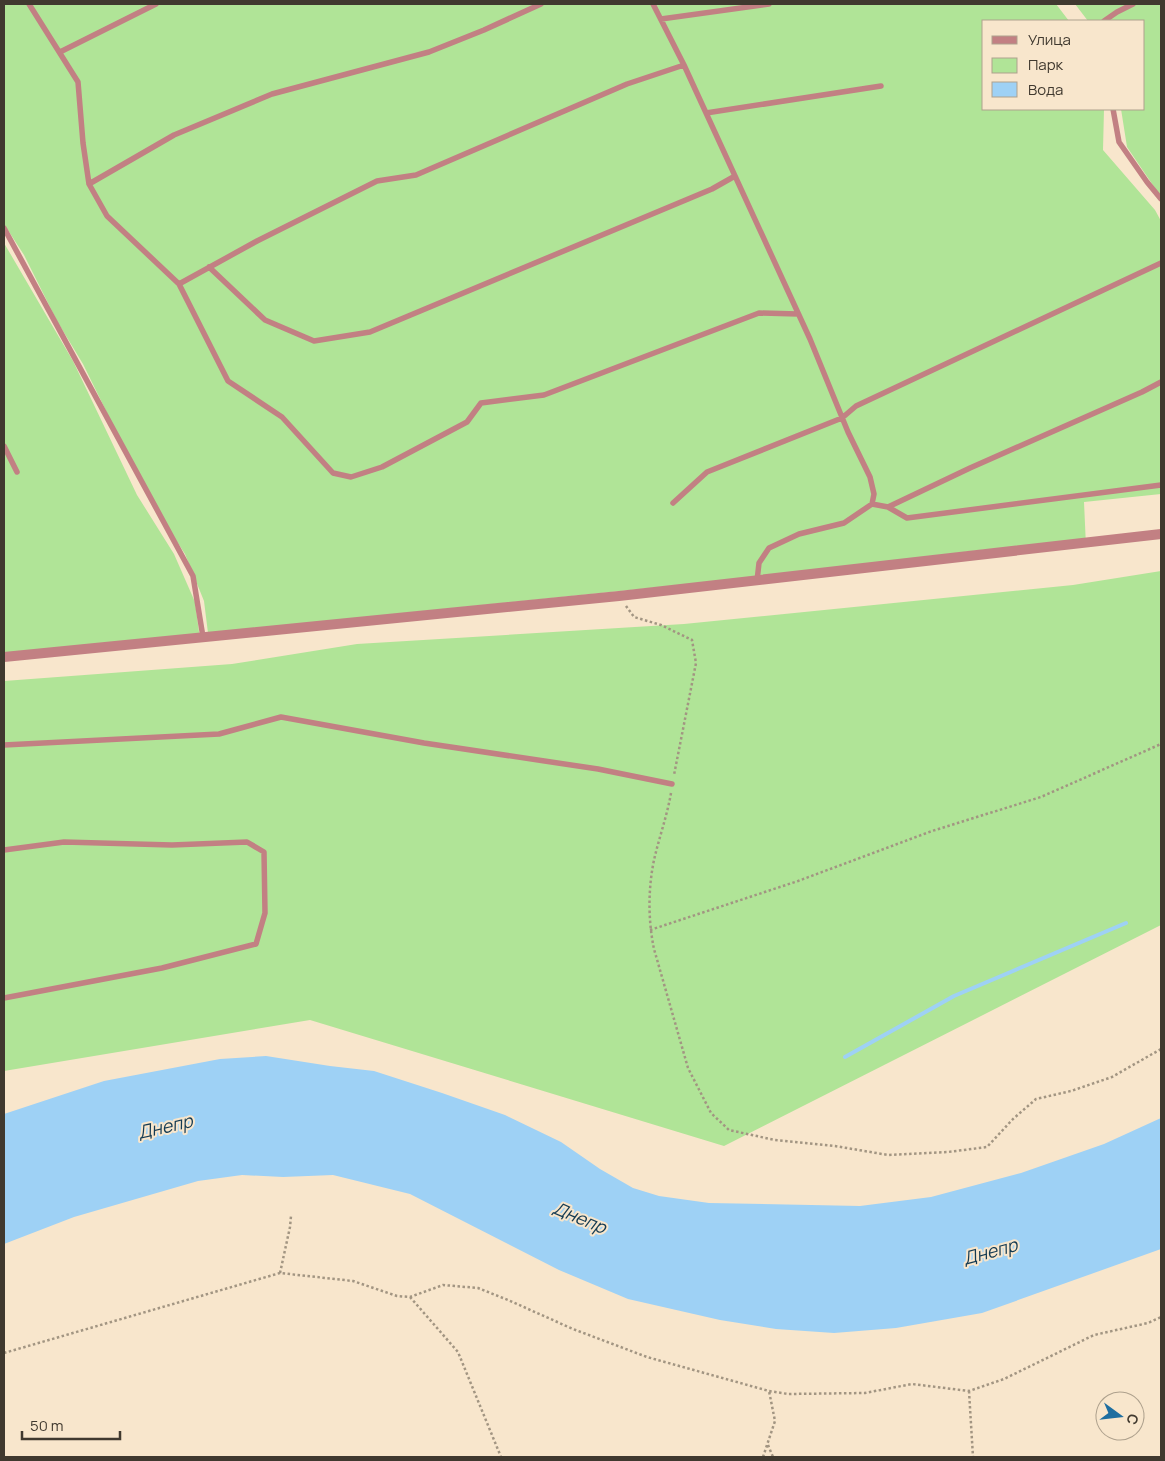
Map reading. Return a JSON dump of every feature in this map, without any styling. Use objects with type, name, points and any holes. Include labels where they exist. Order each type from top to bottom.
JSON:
[{"type":"street","points":[[4,657],[619,596],[1161,534]]},
{"type":"lane","points":[[29,4],[78,82],[83,143],[89,184],[107,216],[178,284],[228,381],[282,417],[333,474],[351,477],[382,467],[467,422],[481,403],[544,395],[758,313],[798,314]]},
{"type":"lane","points":[[60,52],[156,4]]},
{"type":"lane","points":[[89,184],[174,135],[272,94],[429,52],[484,30],[540,4]]},
{"type":"lane","points":[[653,4],[684,65],[810,339],[842,418],[870,477],[874,494],[872,504],[844,524],[799,534],[769,548],[759,563],[757,581]]},
{"type":"lane","points":[[661,19],[769,4]]},
{"type":"lane","points":[[1105,20],[1116,12],[1133,4]]},
{"type":"lane","points":[[178,284],[257,241],[377,181],[416,175],[627,84],[684,65]]},
{"type":"lane","points":[[706,113],[881,86]]},
{"type":"lane","points":[[1113,110],[1119,142],[1161,199]]},
{"type":"lane","points":[[209,267],[265,320],[314,341],[370,332],[712,189],[735,176]]},
{"type":"lane","points":[[4,228],[193,576],[203,637]]},
{"type":"lane","points":[[673,503],[707,472],[842,418],[856,406],[1161,262]]},
{"type":"lane","points":[[888,508],[970,468],[1161,382]]},
{"type":"lane","points":[[4,446],[17,472]]},
{"type":"lane","points":[[872,504],[888,508],[907,518],[1161,485]]},
{"type":"lane","points":[[4,744],[219,734],[281,717],[424,743],[598,769],[672,784]]},
{"type":"lane","points":[[4,850],[64,842],[172,845],[247,842],[264,852],[265,913],[256,944],[162,968],[4,998]]},
{"type":"path","points":[[619,596],[634,617],[661,625],[692,640],[696,663],[668,810],[654,862],[649,912],[650,930],[688,1068],[710,1113],[729,1130],[775,1140],[835,1146],[888,1155],[948,1152],[987,1147],[1012,1119],[1036,1099],[1071,1092],[1112,1078],[1161,1049]]},
{"type":"path","points":[[650,930],[807,877],[932,831],[1041,797],[1161,744]]},
{"type":"path","points":[[280,1273],[291,1216]]},
{"type":"path","points":[[4,1353],[280,1273],[353,1281],[397,1296],[410,1297],[443,1285],[478,1288],[574,1329],[647,1357],[769,1391],[788,1394],[865,1393],[912,1384],[969,1391],[1004,1379],[1094,1335],[1148,1323],[1161,1317]]},
{"type":"path","points":[[410,1297],[458,1352],[501,1457]]},
{"type":"path","points":[[763,1457],[774,1421],[769,1391]]},
{"type":"path","points":[[969,1391],[973,1457]]},
{"type":"path","points":[[767,1444],[773,1457]]},
{"type":"green space","points":[[4,4],[1056,4],[1068,20],[982,20],[982,110],[1104,110],[1103,150],[1155,210],[1161,221],[1161,494],[1084,502],[1086,546],[989,549],[748,578],[208,633],[204,601],[185,554],[150,500],[83,364],[57,321],[24,255],[4,224]]},
{"type":"green space","points":[[1075,4],[1161,4],[1161,197],[1127,147],[1121,110],[1145,110],[1145,20],[1087,20]]},
{"type":"green space","points":[[4,243],[73,361],[137,495],[174,554],[195,602],[200,639],[4,661]]},
{"type":"green space","points":[[1161,571],[1161,925],[724,1146],[310,1020],[4,1071],[4,681],[232,664],[357,644],[684,624],[1073,585]]},
{"type":"water","name":"Днепр","points":[[266,1056],[374,1071],[442,1093],[505,1115],[561,1142],[600,1169],[633,1188],[659,1196],[709,1203],[860,1206],[931,1197],[1021,1173],[1104,1144],[1161,1118],[1161,1249],[982,1313],[896,1328],[834,1333],[776,1329],[720,1320],[628,1299],[559,1270],[410,1194],[333,1175],[283,1177],[242,1175],[198,1181],[74,1217],[4,1244],[4,1114],[104,1081],[220,1059]]},
{"type":"waterway","points":[[845,1057],[954,996],[1126,923]]}]
